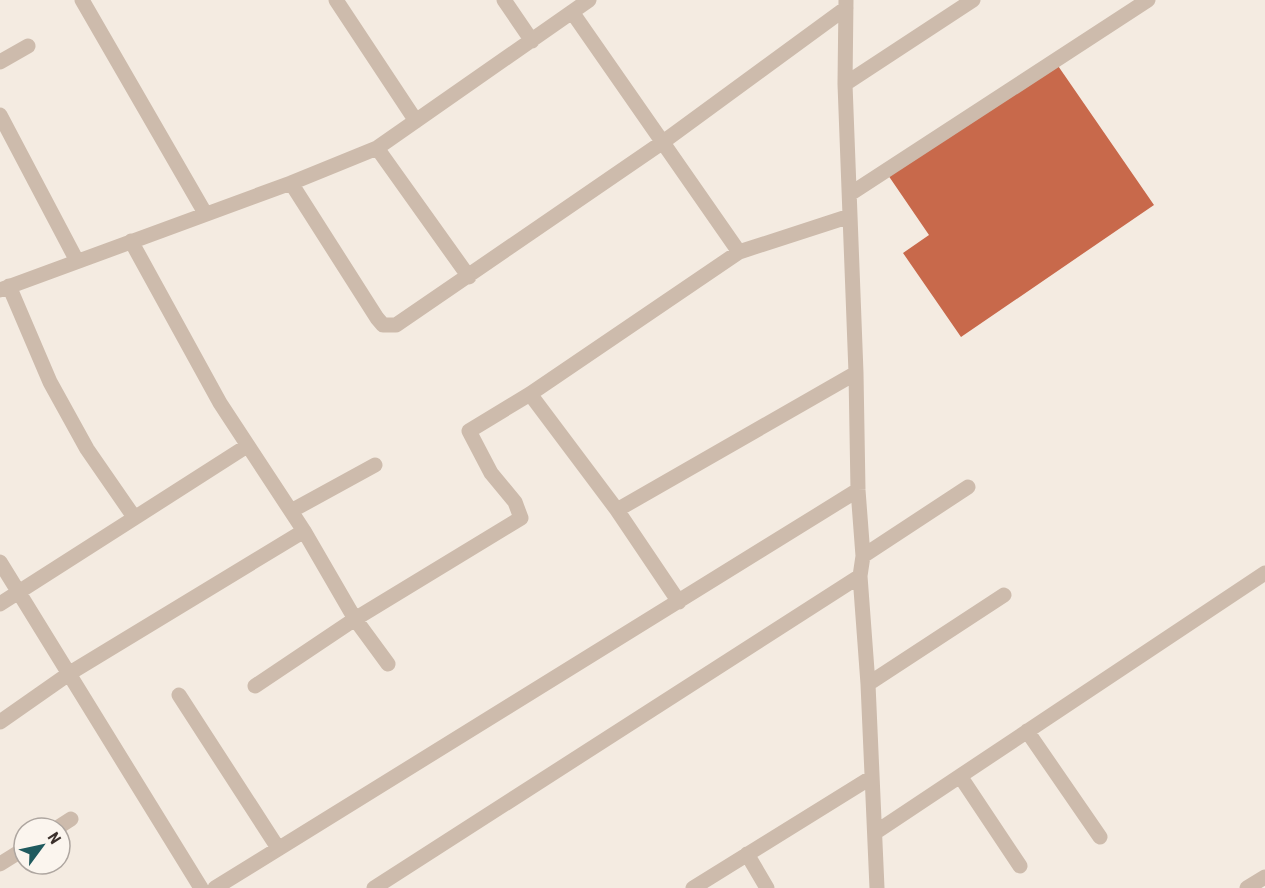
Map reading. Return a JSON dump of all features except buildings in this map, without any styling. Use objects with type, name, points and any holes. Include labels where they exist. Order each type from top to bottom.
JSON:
[{"type":"street","points":[[82,0],[206,213]]},
{"type":"street","points":[[337,0],[416,121]]},
{"type":"street","points":[[504,0],[532,42]]},
{"type":"street","points":[[134,517],[87,449],[50,382],[4,288],[291,183],[377,148],[532,42],[589,0]]},
{"type":"street","points":[[845,84],[973,0]]},
{"type":"street","points":[[850,194],[1148,0]]},
{"type":"street","points":[[291,183],[377,318],[383,325],[389,327],[402,322],[469,277],[663,142],[846,4]]},
{"type":"street","points":[[846,4],[845,84],[858,490],[863,556],[860,576],[868,684],[877,888]]},
{"type":"street","points":[[572,12],[739,252]]},
{"type":"street","points":[[0,62],[28,46]]},
{"type":"street","points":[[0,115],[77,261]]},
{"type":"street","points":[[377,148],[469,277]]},
{"type":"street","points":[[255,686],[355,619],[521,518],[515,502],[491,473],[469,431],[530,394],[739,252],[850,216]]},
{"type":"street","points":[[131,241],[182,337],[247,446],[291,511],[355,619],[388,664]]},
{"type":"street","points":[[617,510],[856,373]]},
{"type":"street","points":[[530,394],[617,510],[679,602]]},
{"type":"street","points":[[0,604],[247,446]]},
{"type":"street","points":[[291,511],[375,465]]},
{"type":"street","points":[[863,556],[968,487]]},
{"type":"street","points":[[215,888],[858,490]]},
{"type":"street","points":[[0,722],[70,673],[303,531]]},
{"type":"street","points":[[0,562],[201,888]]},
{"type":"street","points":[[876,832],[1265,573]]},
{"type":"street","points":[[374,888],[860,576]]},
{"type":"street","points":[[868,684],[1005,595]]},
{"type":"street","points":[[179,696],[278,848]]},
{"type":"street","points":[[1027,731],[1100,837]]},
{"type":"street","points":[[960,776],[1020,866]]},
{"type":"street","points":[[693,888],[872,777]]},
{"type":"street","points":[[747,854],[767,888]]},
{"type":"street","points":[[1247,888],[1265,877]]}]
